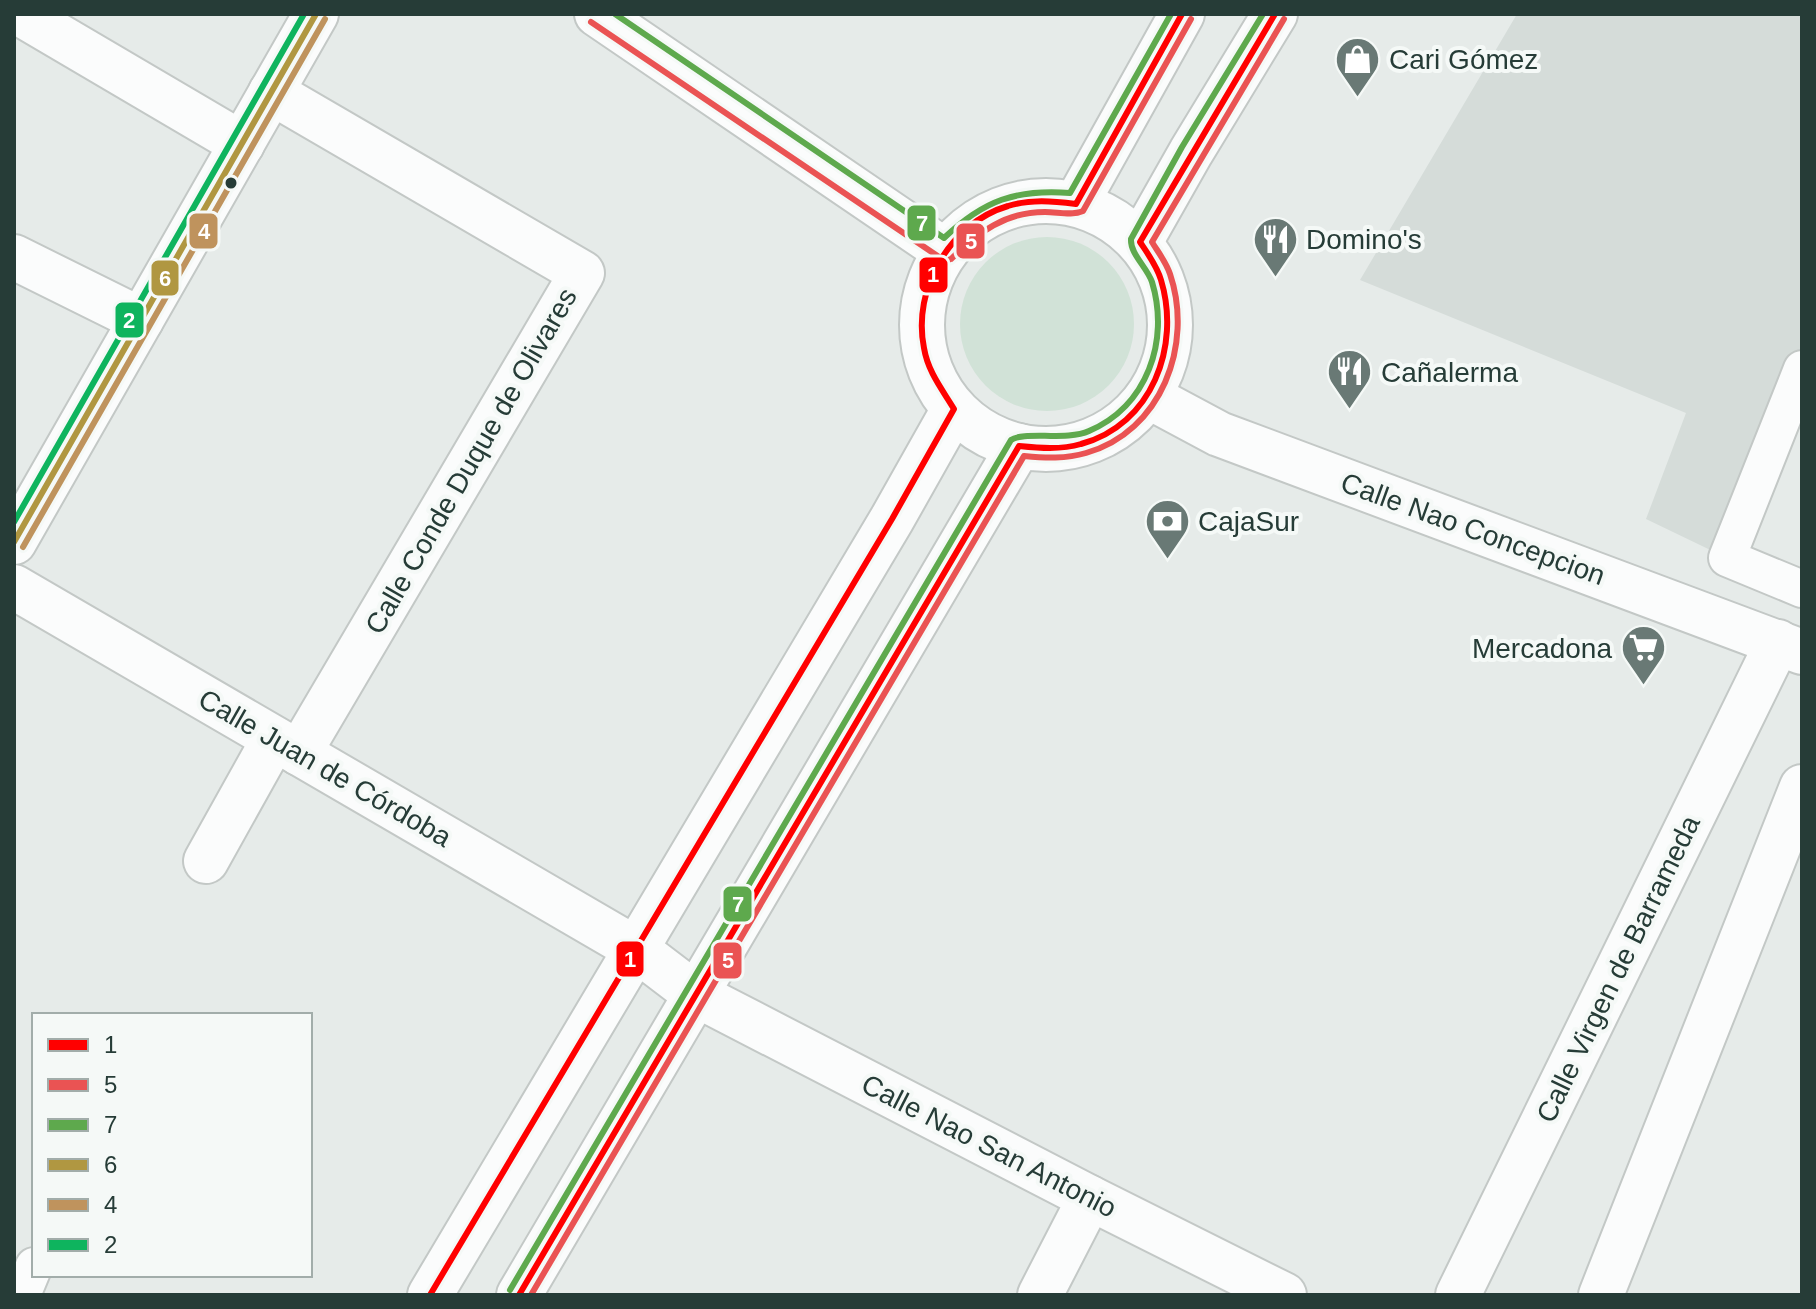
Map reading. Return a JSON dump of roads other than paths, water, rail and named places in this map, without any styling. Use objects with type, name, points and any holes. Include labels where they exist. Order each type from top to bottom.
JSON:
[{"type":"street","points":[[21,14],[242,144]]},
{"type":"street","points":[[14,542],[316,14]]},
{"type":"street","points":[[597,14],[945,251]]},
{"type":"street","points":[[1076,204],[1182,14]]},
{"type":"street","points":[[1140,242],[1275,14]]},
{"type":"street","name":"Calle Conde Duque de Olivares","points":[[271,92],[582,273],[287,746]]},
{"type":"street","points":[[1039,199],[1076,204],[1111,218],[1140,242],[1161,277],[1170,318],[1166,359],[1148,396],[1123,423],[1092,441],[1055,449],[1019,446],[984,432],[954,409],[931,372],[921,331],[926,288],[945,251],[970,224],[1004,207],[1039,199]]},
{"type":"street","points":[[14,257],[141,320]]},
{"type":"street","points":[[1802,369],[1727,558],[1802,589]]},
{"type":"street","name":"Calle Nao Concepcion","points":[[1148,396],[1219,434],[1790,647]]},
{"type":"street","points":[[430,1295],[892,519],[954,409]]},
{"type":"street","points":[[519,1295],[1019,446]]},
{"type":"street","name":"Calle Juan de Córdoba","points":[[14,587],[636,949],[695,994]]},
{"type":"street","name":"Calle Virgen de Barrameda","points":[[1458,1295],[1790,647]]},
{"type":"street","points":[[206,861],[287,746]]},
{"type":"street","points":[[1601,1295],[1802,787]]},
{"type":"street","name":"Calle Nao San Antonio","points":[[695,994],[1284,1295]]},
{"type":"street","points":[[1040,1295],[1090,1198]]},
{"type":"street","points":[[22,1295],[32,1271]]},
{"type":"place","name":"Cari Gómez","points":[[1358,98]]},
{"type":"place","name":"Domino's","points":[[1275,278]]},
{"type":"place","name":"Cañalerma","points":[[1350,411]]},
{"type":"place","name":"CajaSur","points":[[1167,560]]},
{"type":"place","name":"Mercadona","points":[[1643,687]]}]
